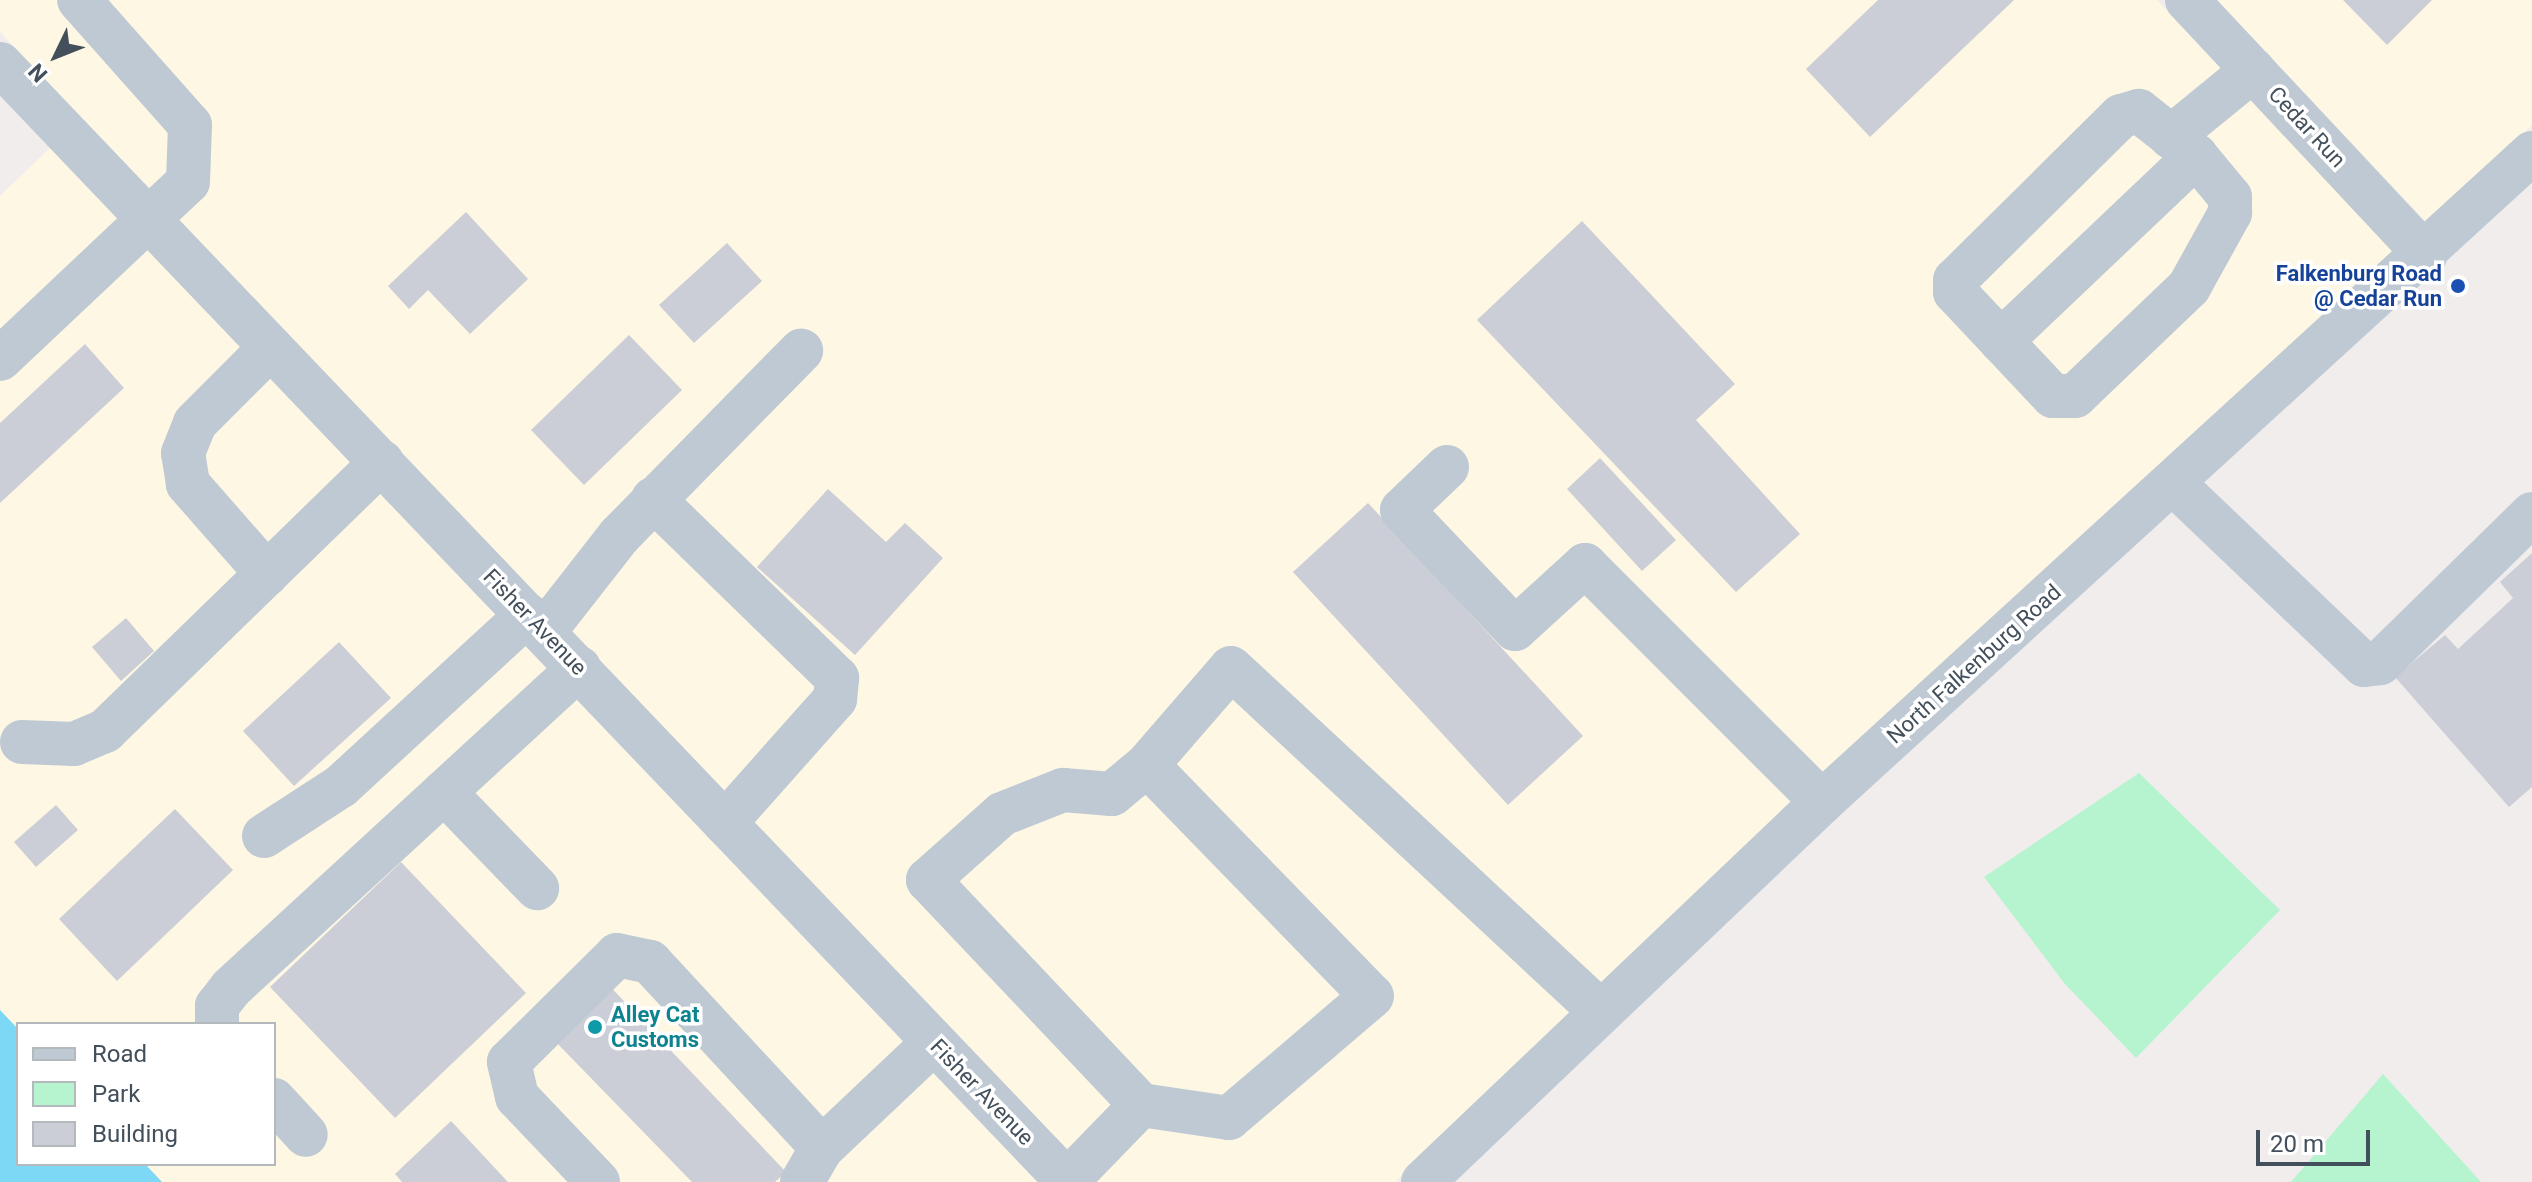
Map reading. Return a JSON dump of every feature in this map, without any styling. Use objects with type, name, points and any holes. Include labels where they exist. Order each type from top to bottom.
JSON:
[{"type":"street","points":[[0,359],[188,182],[190,125],[79,0]]},
{"type":"street","name":"Cedar Run","points":[[2187,0],[2426,255]]},
{"type":"street","name":"Fisher Avenue","points":[[2,70],[579,668],[934,1042],[1056,1178]]},
{"type":"street","points":[[2001,341],[2253,70]]},
{"type":"street","points":[[2139,111],[2184,146],[2230,197],[2230,213],[2189,287],[2075,396],[2053,396],[1955,292],[1955,280],[2121,116],[2139,111]]},
{"type":"street","name":"North Falkenburg Road","points":[[1423,1182],[1822,802],[2426,255],[2532,153]]},
{"type":"street","points":[[267,574],[188,484],[183,453],[195,423],[271,347]]},
{"type":"street","points":[[264,836],[341,786],[536,623],[653,499],[801,351]]},
{"type":"street","points":[[22,742],[74,744],[105,731],[382,462]]},
{"type":"street","points":[[1447,467],[1402,510],[1515,629],[1585,565],[1822,802]]},
{"type":"street","points":[[2173,483],[2364,665],[2380,663],[2532,514]]},
{"type":"street","points":[[653,499],[837,678],[835,699],[725,823]]},
{"type":"street","points":[[217,1022],[217,1006],[231,988],[579,668]]},
{"type":"street","points":[[1147,765],[1372,996],[1229,1118],[1141,1105],[928,880],[1002,814],[1063,790],[1112,794],[1147,765],[1231,668],[1601,1012]]},
{"type":"street","points":[[444,792],[537,888]]},
{"type":"street","points":[[598,1182],[517,1097],[509,1062],[617,955],[650,962],[812,1165],[934,1042]]},
{"type":"street","points":[[276,1102],[306,1135]]},
{"type":"street","points":[[1056,1178],[1141,1105]]},
{"type":"shaded area","points":[[0,0],[2157,0],[2396,255],[1809,787],[1395,1182],[1098,1182],[0,32]]},
{"type":"shaded area","points":[[2217,0],[2532,0],[2532,125],[2429,225]]},
{"type":"shaded area","points":[[50,148],[1037,1182],[162,1182],[147,1166],[276,1166],[276,1022],[16,1022],[16,1027],[0,1010],[0,196]]},
{"type":"green space","points":[[2139,773],[2280,910],[2136,1058],[2065,984],[1984,877]]},
{"type":"green space","points":[[2383,1074],[2481,1182],[2291,1182]]},
{"type":"water","points":[[0,1010],[16,1027],[16,1166],[147,1166],[162,1182],[0,1182]]},
{"type":"building","points":[[1878,0],[2014,0],[1870,137],[1806,69]]},
{"type":"building","points":[[2343,0],[2432,0],[2387,45]]},
{"type":"building","points":[[466,212],[528,279],[470,334],[428,290],[409,309],[388,286]]},
{"type":"building","points":[[1582,221],[1735,384],[1696,420],[1800,534],[1736,592],[1477,320]]},
{"type":"building","points":[[727,243],[762,281],[694,343],[659,305]]},
{"type":"building","points":[[629,335],[682,390],[584,485],[531,430]]},
{"type":"building","points":[[85,344],[124,388],[0,503],[0,423]]},
{"type":"building","points":[[1600,458],[1676,540],[1642,571],[1567,489]]},
{"type":"building","points":[[828,489],[886,542],[905,523],[943,558],[855,655],[757,567]]},
{"type":"building","points":[[1368,503],[1583,736],[1508,805],[1293,572]]},
{"type":"building","points":[[2532,553],[2532,787],[2509,807],[2395,677],[2445,635],[2458,649],[2513,598],[2500,582]]},
{"type":"building","points":[[126,618],[154,651],[121,681],[92,647]]},
{"type":"building","points":[[339,642],[391,698],[294,786],[243,731]]},
{"type":"building","points":[[56,805],[78,830],[36,867],[14,842]]},
{"type":"building","points":[[175,809],[233,870],[117,981],[59,919]]},
{"type":"building","points":[[401,862],[526,993],[395,1118],[270,987]]},
{"type":"building","points":[[604,980],[786,1172],[775,1182],[692,1182],[552,1038]]},
{"type":"building","points":[[451,1121],[508,1182],[402,1182],[395,1174]]},
{"type":"place","name":"Falkenburg Road @ Cedar Run","points":[[2458,286]]},
{"type":"place","name":"Alley Cat Customs","points":[[595,1027]]}]
